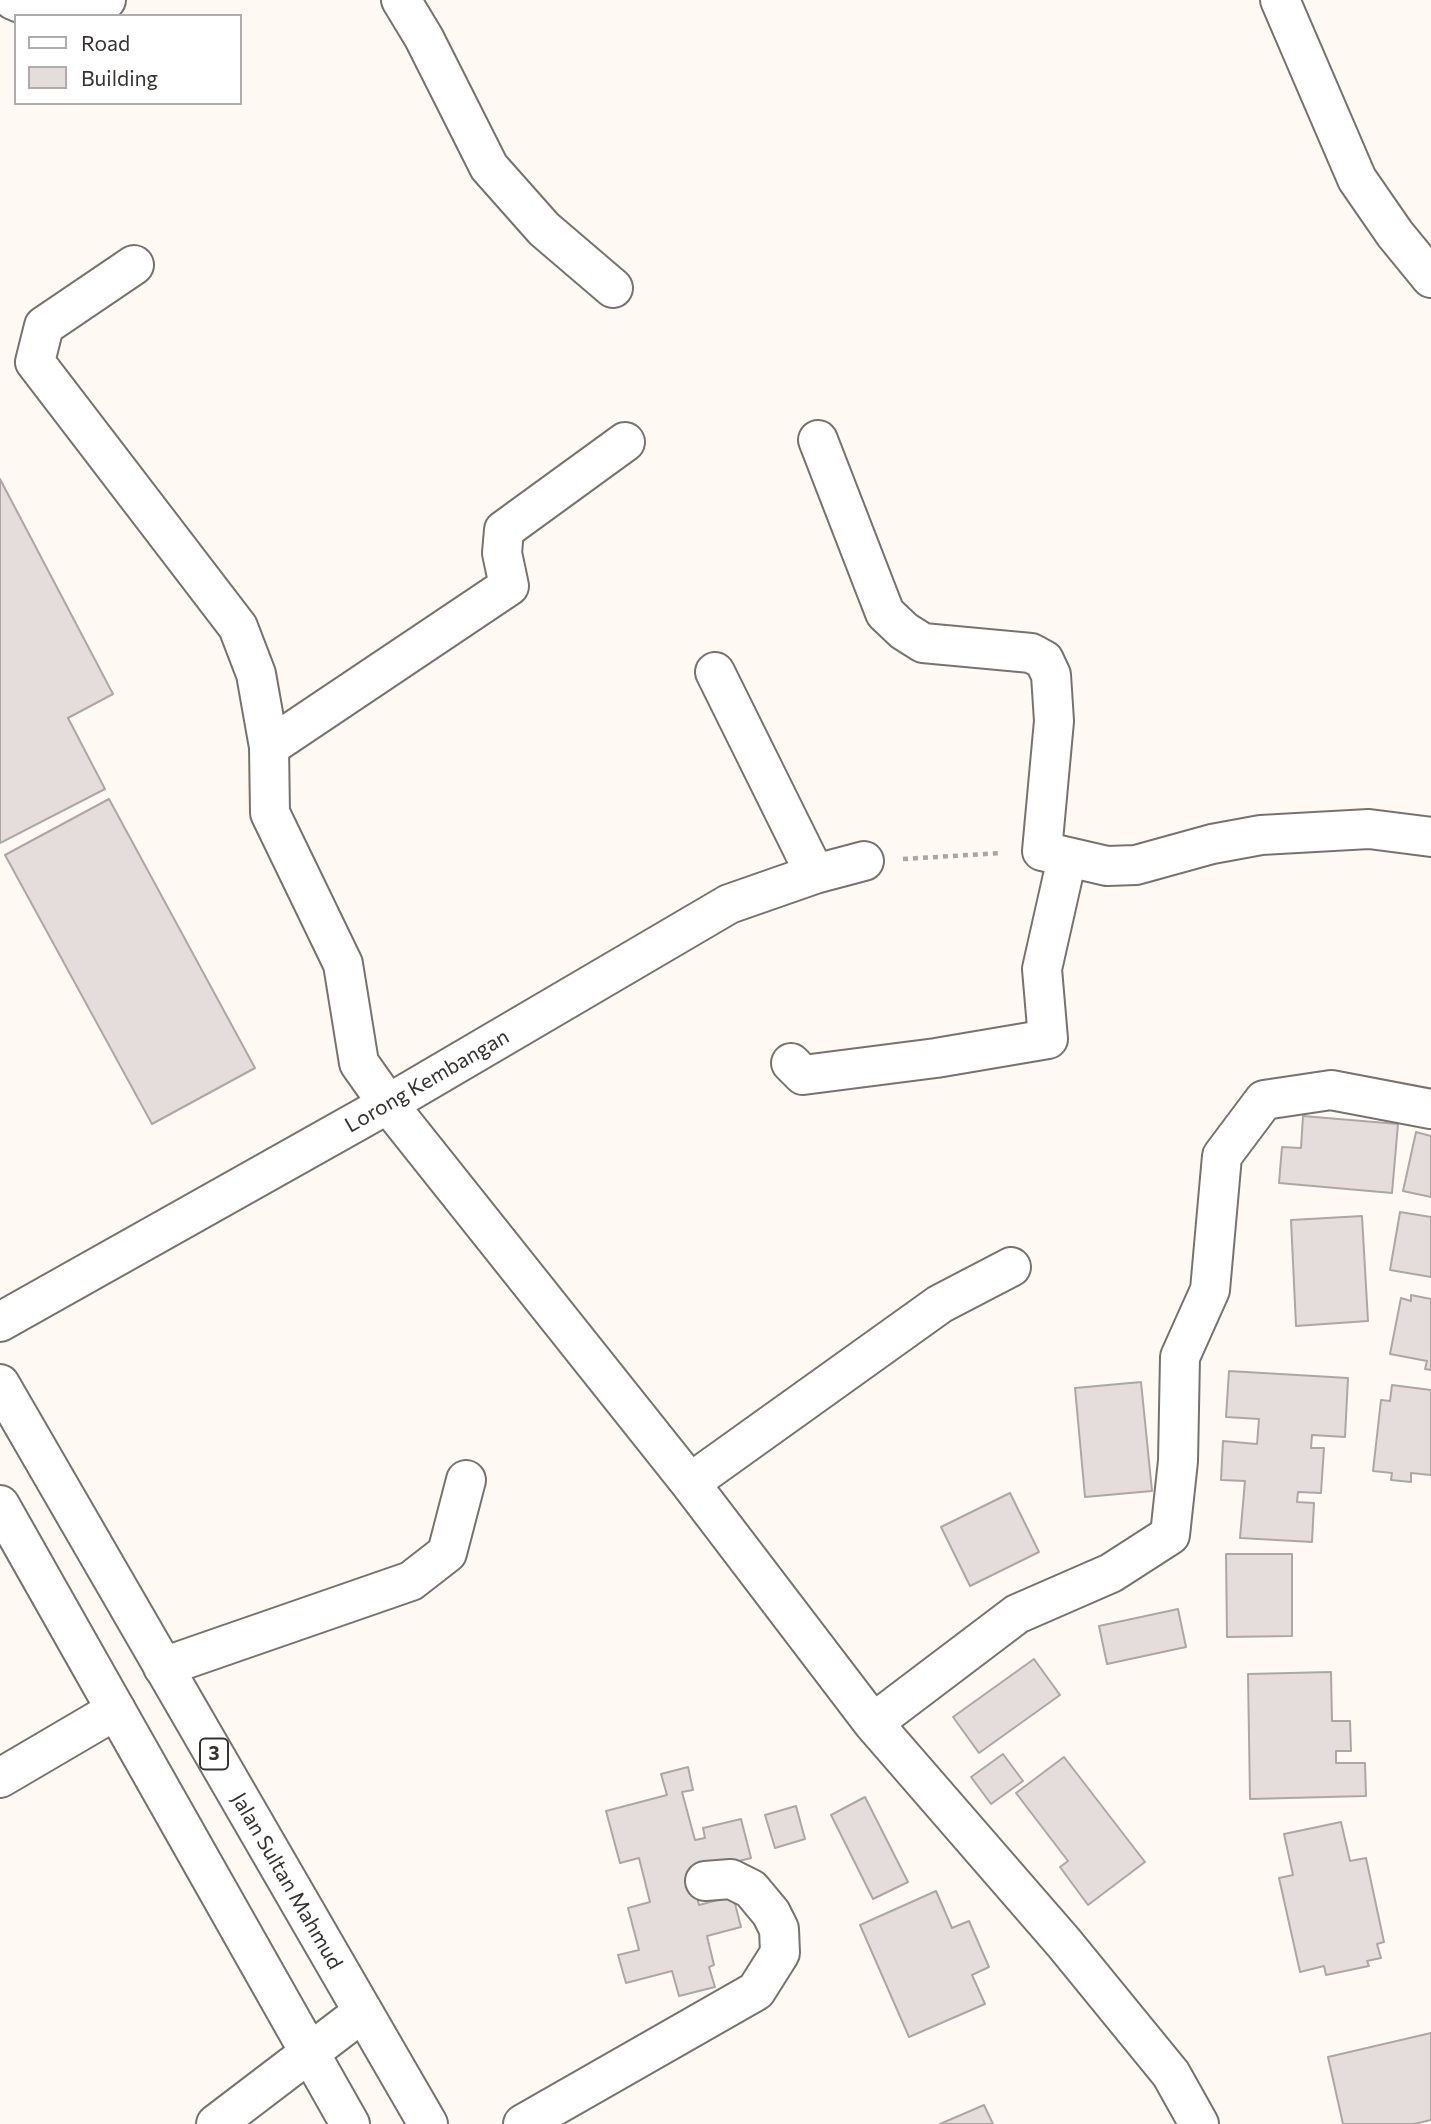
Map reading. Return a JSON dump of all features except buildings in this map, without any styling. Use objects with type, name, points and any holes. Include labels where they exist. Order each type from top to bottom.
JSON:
[{"type":"main road","points":[[13,0],[41,12],[82,9],[106,0]]},
{"type":"main road","points":[[401,0],[424,38],[489,167],[544,229],[613,288]]},
{"type":"main road","points":[[1280,0],[1357,178],[1395,234],[1431,278]]},
{"type":"main road","points":[[134,265],[44,326],[35,362],[237,627],[256,674],[269,747],[270,813],[343,964],[359,1063],[388,1104],[690,1483],[873,1723],[1065,1943],[1163,2063],[1199,2124]]},
{"type":"main road","points":[[791,1063],[803,1075],[936,1058],[1048,1039],[1042,969],[1054,854],[1054,721],[1051,676],[1044,660],[1031,653],[923,643],[904,631],[885,613],[818,440]]},
{"type":"main road","points":[[269,747],[509,586],[502,553],[504,530],[625,442]]},
{"type":"main road","points":[[715,672],[815,874]]},
{"type":"main road","points":[[1054,854],[1107,866],[1136,865],[1212,844],[1261,835],[1369,829],[1431,837]]},
{"type":"main road","name":"Lorong Kembangan","points":[[0,1322],[388,1104],[729,904],[815,874],[864,861]]},
{"type":"main road","points":[[873,1723],[1017,1614],[1111,1573],[1170,1535],[1178,1461],[1180,1357],[1210,1290],[1222,1156],[1264,1100],[1331,1090],[1431,1109]]},
{"type":"main road","points":[[690,1483],[940,1304],[1011,1267]]},
{"type":"main road","name":"Jalan Sultan Mahmud","points":[[0,1384],[428,2124]]},
{"type":"main road","points":[[163,1667],[411,1581],[447,1553],[466,1480]]},
{"type":"main road","points":[[0,1506],[350,2124]]},
{"type":"main road","points":[[0,1778],[116,1710]]},
{"type":"main road","points":[[523,2124],[756,1991],[780,1953],[779,1929],[751,1889],[731,1879],[705,1881]]},
{"type":"main road","points":[[216,2124],[363,2012]]},
{"type":"path","points":[[864,861],[1054,854]]}]
